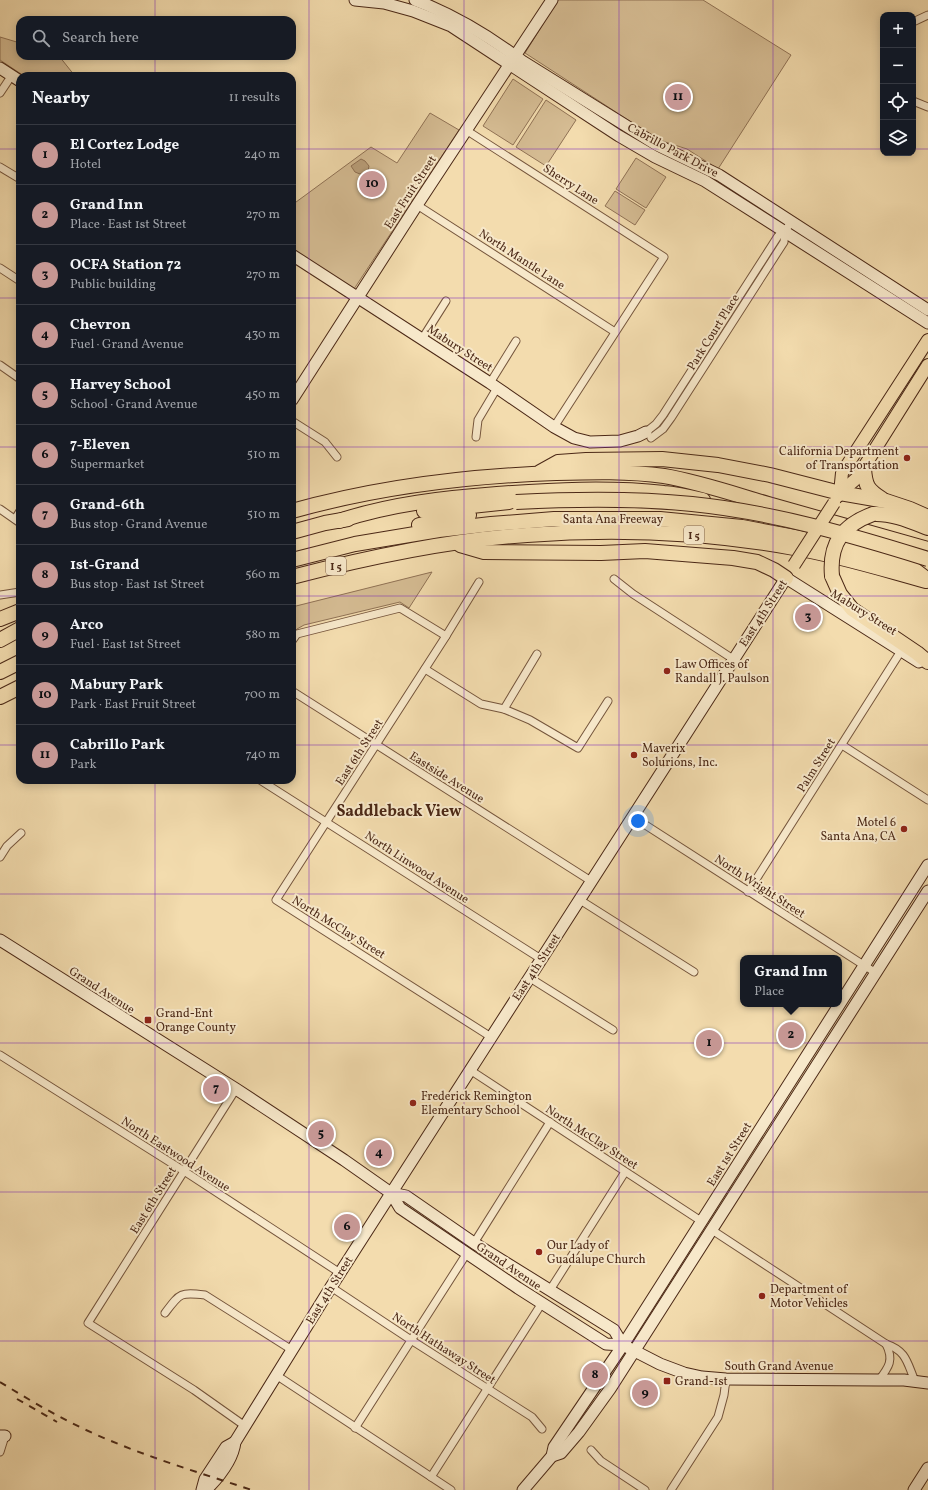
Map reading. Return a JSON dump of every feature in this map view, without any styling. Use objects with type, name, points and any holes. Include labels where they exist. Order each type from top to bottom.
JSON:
[{"type":"highway","points":[[537,474],[558,462],[662,459],[718,465],[770,475],[837,498],[886,502],[910,509],[928,517]]},
{"type":"highway","points":[[864,468],[867,487],[886,502]]},
{"type":"highway","points":[[296,510],[348,497],[460,479],[610,471],[664,476],[711,487],[928,549]]},
{"type":"highway","points":[[296,531],[366,512],[459,497],[536,491],[618,490],[665,493],[732,505],[766,503]]},
{"type":"highway","points":[[339,520],[582,499],[649,500],[693,504],[747,512],[804,523],[928,559]]},
{"type":"highway","points":[[355,544],[389,532],[438,520],[516,505],[649,505],[747,517],[803,530],[928,565]]},
{"type":"highway","points":[[928,528],[898,517],[873,514],[853,523],[836,541],[831,565],[835,586],[852,609],[928,662]]},
{"type":"highway","name":"Santa Ana Freeway","points":[[296,559],[355,544],[439,530],[546,520],[660,519],[742,527],[852,550],[911,567],[928,581]]},
{"type":"highway","name":"Santa Ana Freeway","points":[[296,576],[380,556],[455,543],[526,535],[584,532],[656,533],[715,537],[795,548],[928,581]]},
{"type":"highway","points":[[455,543],[484,552],[601,553],[645,551],[733,558],[757,562],[774,570],[786,578]]},
{"type":"highway","points":[[0,619],[16,612]]},
{"type":"highway","points":[[0,640],[16,631]]},
{"type":"highway","points":[[0,665],[16,657]]},
{"type":"highway","points":[[0,672],[16,664]]},
{"type":"highway","points":[[0,697],[16,689]]},
{"type":"main road","name":"Cabrillo Park Drive","points":[[355,0],[384,3],[413,11],[451,26],[657,145],[719,175],[788,227],[928,323]]},
{"type":"main road","name":"Cabrillo Park Drive","points":[[415,0],[461,20],[512,60],[619,136],[655,157],[706,181],[788,227],[928,310]]},
{"type":"main road","name":"East Fruit Street","points":[[296,394],[357,297],[552,0]]},
{"type":"main road","points":[[0,68],[16,78]]},
{"type":"main road","points":[[619,136],[625,126]]},
{"type":"main road","name":"Mabury Street","points":[[296,258],[493,385],[554,427],[574,438],[590,442],[620,441],[648,435]]},
{"type":"main road","name":"East 4th Street","points":[[837,498],[842,473],[928,340]]},
{"type":"main road","name":"East 4th Street","points":[[206,1490],[214,1482],[234,1451],[235,1442],[331,1287],[733,659],[837,498],[857,478],[864,468],[928,365]]},
{"type":"main road","name":"Mabury Street","points":[[786,578],[928,667]]},
{"type":"main road","name":"East 1st Street","points":[[842,1000],[928,865]]},
{"type":"main road","name":"East 1st Street","points":[[552,1456],[561,1453],[610,1389],[928,891]]},
{"type":"main road","name":"Grand Avenue","points":[[0,940],[236,1089],[344,1160],[391,1193],[406,1196],[474,1243],[614,1330],[623,1345],[634,1352]]},
{"type":"main road","name":"East 1st Street","points":[[523,1490],[552,1456],[554,1447],[623,1345],[838,1007]]},
{"type":"main road","points":[[712,1230],[709,1224],[710,1217],[732,1172]]},
{"type":"main road","name":"Grand Avenue","points":[[391,1193],[400,1208],[542,1303],[606,1344],[623,1345]]},
{"type":"main road","name":"South Grand Avenue","points":[[634,1352],[684,1373],[726,1379],[879,1380],[928,1383]]},
{"type":"main road","name":"East 4th Street","points":[[202,1490],[205,1479],[226,1447],[235,1442]]},
{"type":"main road","points":[[914,1490],[928,1468]]},
{"type":"street","points":[[916,21],[928,15]]},
{"type":"street","points":[[0,94],[16,78]]},
{"type":"street","points":[[916,102],[928,108]]},
{"type":"street","name":"Sherry Lane","points":[[466,130],[664,257],[615,332]]},
{"type":"street","points":[[0,167],[16,177]]},
{"type":"street","name":"North Mantle Lane","points":[[417,205],[615,332]]},
{"type":"street","name":"Park Court Place","points":[[648,435],[662,429],[671,418],[784,242],[788,227]]},
{"type":"street","points":[[0,268],[16,278]]},
{"type":"street","points":[[422,339],[446,301]]},
{"type":"street","points":[[554,427],[615,332]]},
{"type":"street","points":[[476,437],[478,420],[493,385],[516,341]]},
{"type":"street","points":[[0,366],[16,376]]},
{"type":"street","points":[[296,424],[325,442],[337,456]]},
{"type":"street","points":[[0,509],[16,520]]},
{"type":"street","points":[[614,579],[633,594],[733,659]]},
{"type":"street","name":"East 6th Street","points":[[276,900],[425,669],[479,582]]},
{"type":"street","points":[[0,595],[16,593]]},
{"type":"street","points":[[296,635],[400,608],[446,636]]},
{"type":"street","name":"Palm Street","points":[[748,892],[901,651]]},
{"type":"street","points":[[504,709],[537,654]]},
{"type":"street","points":[[425,669],[481,704],[504,709],[530,720],[578,748],[608,701]]},
{"type":"street","name":"Eastside Avenue","points":[[296,694],[591,882]]},
{"type":"street","points":[[842,745],[928,800]]},
{"type":"street","name":"North Linwood Avenue","points":[[266,784],[541,959]]},
{"type":"street","name":"North Wright Street","points":[[633,817],[876,973]]},
{"type":"street","points":[[0,858],[7,846],[21,833]]},
{"type":"street","name":"North McClay Street","points":[[276,900],[491,1037]]},
{"type":"street","points":[[580,900],[694,972]]},
{"type":"street","points":[[530,978],[613,1030]]},
{"type":"street","name":"North Eastwood Avenue","points":[[0,1055],[184,1171],[340,1273]]},
{"type":"street","name":"North McClay Street","points":[[470,1070],[701,1221]]},
{"type":"street","name":"East 6th Street","points":[[236,1089],[88,1323],[194,1390],[245,1426]]},
{"type":"street","points":[[474,1243],[550,1122]]},
{"type":"street","points":[[550,1290],[625,1172]]},
{"type":"street","points":[[712,1230],[886,1344],[901,1351],[914,1381]]},
{"type":"street","points":[[355,1428],[467,1253]]},
{"type":"street","name":"North Hathaway Street","points":[[331,1287],[532,1417],[542,1429]]},
{"type":"street","points":[[165,1313],[178,1296],[189,1293],[205,1295],[292,1350]]},
{"type":"street","points":[[431,1477],[542,1303]]},
{"type":"street","points":[[879,1380],[887,1369],[890,1361],[890,1353],[886,1344]]},
{"type":"street","points":[[276,1375],[451,1490]]},
{"type":"street","points":[[671,1490],[718,1417],[724,1395],[726,1379]]},
{"type":"street","points":[[591,1450],[602,1461],[645,1490]]},
{"type":"shaded area","points":[[558,0],[703,0],[791,55],[718,169],[687,149],[659,140],[525,53]]},
{"type":"shaded area","points":[[0,37],[16,42],[16,60],[62,60],[72,72],[18,72],[0,60]]},
{"type":"shaded area","points":[[513,79],[543,99],[513,145],[483,126]]},
{"type":"shaded area","points":[[546,100],[576,120],[546,166],[516,147]]},
{"type":"shaded area","points":[[430,113],[459,130],[354,289],[296,252],[296,202],[371,147],[397,163]]},
{"type":"shaded area","points":[[636,158],[666,177],[646,208],[616,189]]},
{"type":"shaded area","points":[[361,159],[369,166],[368,171],[360,174],[355,172],[351,166]]},
{"type":"shaded area","points":[[615,191],[645,210],[635,225],[605,206]]},
{"type":"shaded area","points":[[432,572],[409,608],[400,602],[304,625],[296,630],[296,606]]},
{"type":"railway","points":[[0,1382],[60,1417],[97,1435],[154,1458],[252,1490]]},
{"type":"railway","points":[[17,1399],[57,1422]]},
{"type":"place","name":"Cabrillo Park","points":[[678,97]]},
{"type":"place","name":"Mabury Park","points":[[372,184]]},
{"type":"place","name":"California Department of Transportation","points":[[907,458]]},
{"type":"place","name":"OCFA Station 72","points":[[808,617]]},
{"type":"place","name":"Law Offices of Randall J. Paulson","points":[[667,671]]},
{"type":"place","name":"Maverix Solurions, Inc.","points":[[634,755]]},
{"type":"place","name":"Motel 6 Santa Ana, CA","points":[[904,829]]},
{"type":"place","name":"Grand-Ent Orange County","points":[[148,1020]]},
{"type":"place","name":"Grand Inn","points":[[791,1035]]},
{"type":"place","name":"El Cortez Lodge","points":[[709,1043]]},
{"type":"place","name":"Grand-6th","points":[[216,1089]]},
{"type":"place","name":"Frederick Remington Elementary School","points":[[413,1103]]},
{"type":"place","name":"Harvey School","points":[[321,1134]]},
{"type":"place","name":"Chevron","points":[[379,1153]]},
{"type":"place","name":"7-Eleven","points":[[347,1227]]},
{"type":"place","name":"Our Lady of Guadalupe Church","points":[[539,1252]]},
{"type":"place","name":"Department of Motor Vehicles","points":[[762,1296]]},
{"type":"place","name":"1st-Grand","points":[[595,1375]]},
{"type":"place","name":"Grand-1st","points":[[667,1381]]},
{"type":"place","name":"Arco","points":[[645,1393]]},
{"type":"district","name":"Saddleback View","points":[[399,810]]}]
